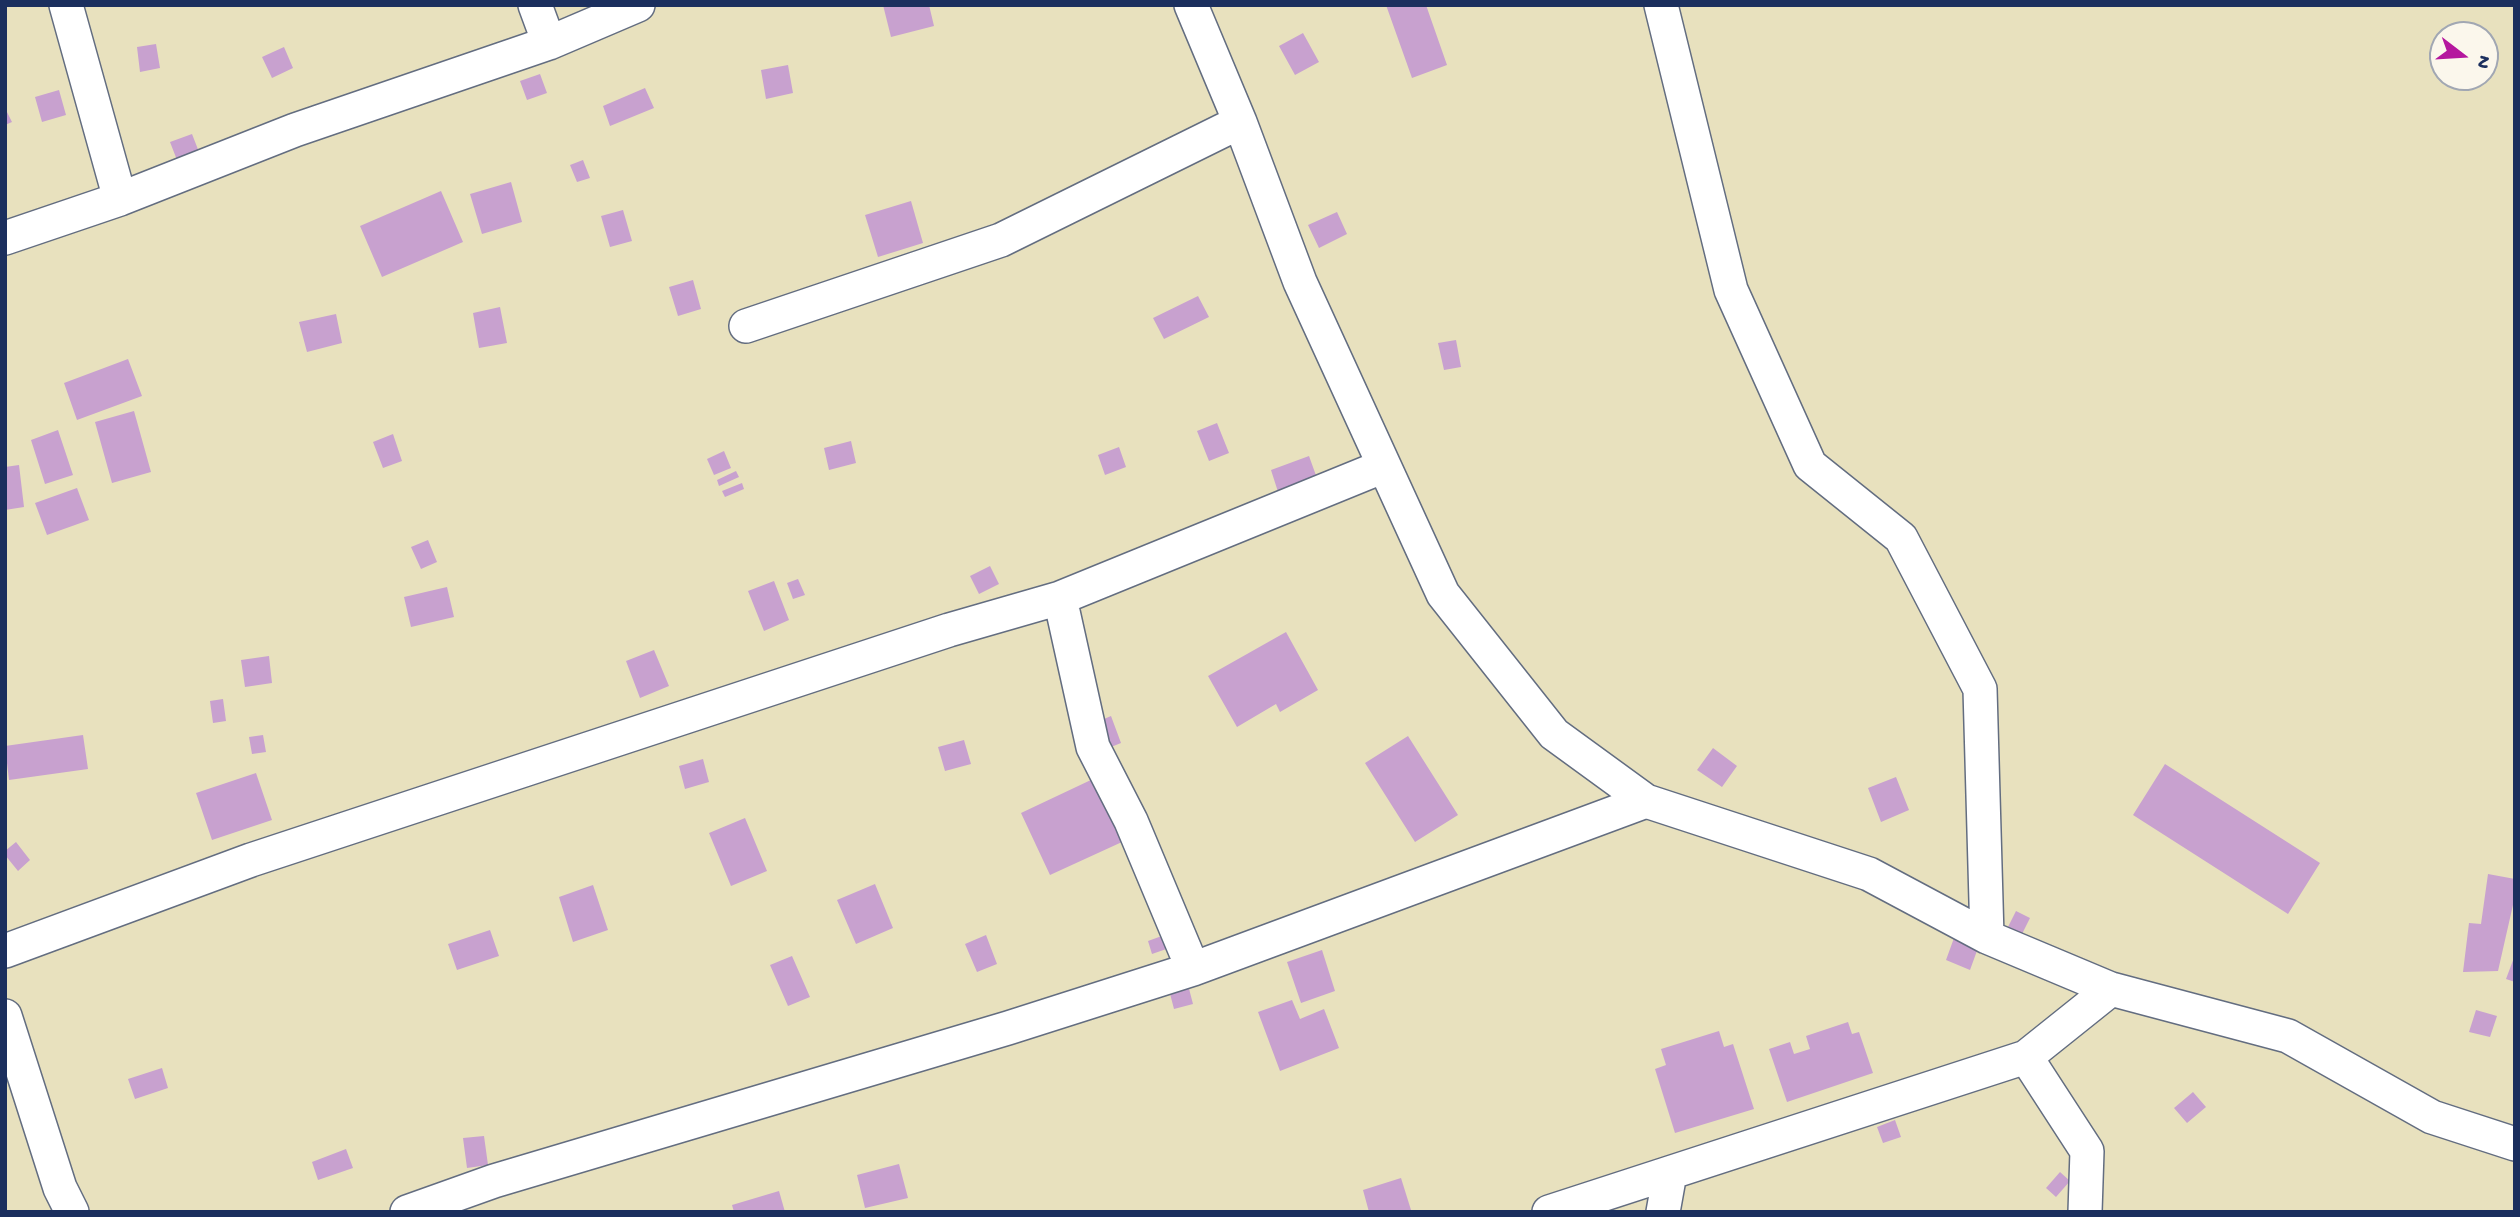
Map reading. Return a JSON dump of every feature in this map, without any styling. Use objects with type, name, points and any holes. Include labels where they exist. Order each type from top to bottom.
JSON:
[{"type":"street","points":[[66,5],[120,199]]},
{"type":"street","points":[[535,5],[548,43]]},
{"type":"street","points":[[5,238],[120,199],[295,130],[548,43],[638,5]]},
{"type":"street","points":[[1191,5],[1240,122],[1300,282],[1443,594],[1554,734],[1646,801],[1869,874],[1987,937],[2111,989],[2288,1036],[2432,1117],[2515,1144]]},
{"type":"street","points":[[1661,5],[1731,290],[1810,465],[1901,538],[1980,689],[1987,937]]},
{"type":"street","points":[[746,326],[1002,240],[1240,122]]},
{"type":"street","points":[[5,951],[251,860],[949,630],[1060,598],[1384,466]]},
{"type":"street","points":[[1060,598],[1093,747],[1131,821],[1193,969]]},
{"type":"street","points":[[407,1212],[494,1181],[1008,1028],[1193,969],[1646,801]]},
{"type":"street","points":[[1549,1212],[2026,1057],[2111,989]]},
{"type":"street","points":[[5,1016],[60,1188],[72,1212]]},
{"type":"street","points":[[2026,1057],[2087,1151],[2085,1212]]},
{"type":"street","points":[[1663,1212],[1670,1173]]},
{"type":"building","points":[[883,5],[929,5],[934,26],[891,37]]},
{"type":"building","points":[[1386,5],[1426,5],[1447,65],[1412,78]]},
{"type":"building","points":[[1303,33],[1319,62],[1295,75],[1279,46]]},
{"type":"building","points":[[156,44],[160,68],[140,72],[137,47]]},
{"type":"building","points":[[284,47],[293,68],[272,78],[262,57]]},
{"type":"building","points":[[788,65],[793,93],[766,99],[761,70]]},
{"type":"building","points":[[540,74],[547,93],[527,100],[520,81]]},
{"type":"building","points":[[645,88],[654,108],[610,126],[603,106]]},
{"type":"building","points":[[59,90],[66,115],[42,122],[35,97]]},
{"type":"building","points":[[5,108],[12,122],[5,125]]},
{"type":"building","points":[[192,134],[199,152],[177,160],[170,142]]},
{"type":"building","points":[[583,160],[590,178],[577,182],[570,165]]},
{"type":"building","points":[[511,182],[522,222],[482,234],[470,194]]},
{"type":"building","points":[[441,191],[463,242],[382,277],[360,226]]},
{"type":"building","points":[[911,201],[923,243],[878,257],[865,215]]},
{"type":"building","points":[[623,210],[632,241],[610,247],[601,216]]},
{"type":"building","points":[[1337,212],[1347,234],[1319,248],[1308,225]]},
{"type":"building","points":[[693,280],[701,309],[678,316],[669,287]]},
{"type":"building","points":[[1198,296],[1209,317],[1164,339],[1153,318]]},
{"type":"building","points":[[500,307],[507,343],[479,348],[473,313]]},
{"type":"building","points":[[336,314],[342,343],[307,352],[299,322]]},
{"type":"building","points":[[1456,340],[1461,367],[1444,370],[1438,343]]},
{"type":"building","points":[[128,359],[142,396],[77,420],[64,383]]},
{"type":"building","points":[[134,411],[151,472],[112,483],[95,422]]},
{"type":"building","points":[[1217,423],[1229,453],[1209,461],[1197,431]]},
{"type":"building","points":[[58,430],[73,475],[45,484],[31,440]]},
{"type":"building","points":[[393,434],[402,461],[383,468],[373,442]]},
{"type":"building","points":[[851,441],[856,463],[829,470],[824,448]]},
{"type":"building","points":[[1119,447],[1126,467],[1105,475],[1098,455]]},
{"type":"building","points":[[724,451],[731,468],[714,475],[707,459]]},
{"type":"building","points":[[1309,456],[1318,481],[1279,495],[1271,470]]},
{"type":"building","points":[[19,465],[24,507],[5,510],[5,467]]},
{"type":"building","points":[[736,471],[739,477],[719,486],[717,480]]},
{"type":"building","points":[[742,483],[744,489],[725,497],[722,491]]},
{"type":"building","points":[[77,488],[89,520],[47,535],[35,503]]},
{"type":"building","points":[[428,540],[437,562],[421,569],[411,547]]},
{"type":"building","points":[[990,566],[999,584],[979,594],[970,576]]},
{"type":"building","points":[[798,579],[805,595],[793,599],[787,583]]},
{"type":"building","points":[[774,581],[789,620],[764,631],[748,591]]},
{"type":"building","points":[[447,587],[454,617],[411,627],[404,597]]},
{"type":"building","points":[[1286,632],[1318,690],[1280,712],[1276,704],[1237,727],[1208,676]]},
{"type":"building","points":[[654,650],[669,686],[640,698],[626,661]]},
{"type":"building","points":[[269,656],[272,683],[245,687],[241,660]]},
{"type":"building","points":[[223,699],[226,721],[213,723],[210,701]]},
{"type":"building","points":[[1111,716],[1121,743],[1101,751],[1090,725]]},
{"type":"building","points":[[83,735],[88,769],[9,780],[5,746]]},
{"type":"building","points":[[263,735],[266,752],[252,754],[249,737]]},
{"type":"building","points":[[1408,736],[1458,815],[1415,842],[1365,763]]},
{"type":"building","points":[[964,740],[971,764],[945,771],[938,747]]},
{"type":"building","points":[[1713,748],[1737,766],[1722,787],[1697,770]]},
{"type":"building","points":[[703,759],[709,782],[685,789],[679,766]]},
{"type":"building","points":[[2165,764],[2320,863],[2288,914],[2133,815]]},
{"type":"building","points":[[256,773],[272,820],[212,840],[196,793]]},
{"type":"building","points":[[1896,777],[1909,810],[1881,822],[1868,788]]},
{"type":"building","points":[[1093,779],[1122,842],[1050,875],[1021,813]]},
{"type":"building","points":[[745,818],[767,871],[731,886],[709,833]]},
{"type":"building","points":[[16,842],[30,860],[18,871],[5,855],[5,851]]},
{"type":"building","points":[[2488,874],[2515,879],[2515,896],[2498,971],[2463,972],[2469,923],[2481,924]]},
{"type":"building","points":[[875,884],[893,928],[856,944],[837,900]]},
{"type":"building","points":[[593,885],[608,930],[573,942],[559,897]]},
{"type":"building","points":[[2016,911],[2030,918],[2020,938],[2006,931]]},
{"type":"building","points":[[490,930],[499,956],[457,970],[448,944]]},
{"type":"building","points":[[1170,933],[1175,946],[1152,954],[1148,941]]},
{"type":"building","points":[[986,935],[997,964],[977,972],[965,944]]},
{"type":"building","points":[[1954,938],[1978,948],[1970,970],[1946,960]]},
{"type":"building","points":[[1322,950],[1335,991],[1301,1003],[1287,962]]},
{"type":"building","points":[[2515,955],[2515,982],[2506,979]]},
{"type":"building","points":[[792,956],[810,997],[788,1006],[770,965]]},
{"type":"building","points":[[1187,981],[1193,1004],[1174,1009],[1168,986]]},
{"type":"building","points":[[1292,1000],[1300,1019],[1324,1009],[1339,1048],[1280,1071],[1258,1012]]},
{"type":"building","points":[[2476,1010],[2497,1016],[2490,1037],[2469,1032]]},
{"type":"building","points":[[1848,1022],[1852,1034],[1859,1032],[1873,1073],[1787,1102],[1769,1049],[1790,1042],[1794,1054],[1810,1049],[1806,1036]]},
{"type":"building","points":[[1719,1031],[1724,1047],[1733,1044],[1754,1109],[1675,1133],[1655,1069],[1666,1065],[1661,1049]]},
{"type":"building","points":[[162,1068],[168,1088],[135,1099],[128,1079]]},
{"type":"building","points":[[2193,1092],[2206,1107],[2187,1123],[2174,1108]]},
{"type":"building","points":[[1895,1120],[1901,1137],[1883,1143],[1877,1127]]},
{"type":"building","points":[[484,1136],[488,1165],[467,1168],[463,1138]]},
{"type":"building","points":[[346,1149],[353,1168],[318,1180],[312,1162]]},
{"type":"building","points":[[899,1164],[908,1198],[865,1208],[857,1175]]},
{"type":"building","points":[[2060,1172],[2070,1181],[2056,1197],[2046,1188]]},
{"type":"building","points":[[1401,1178],[1411,1210],[1369,1212],[1363,1190]]},
{"type":"building","points":[[779,1191],[785,1212],[734,1212],[732,1205]]}]
